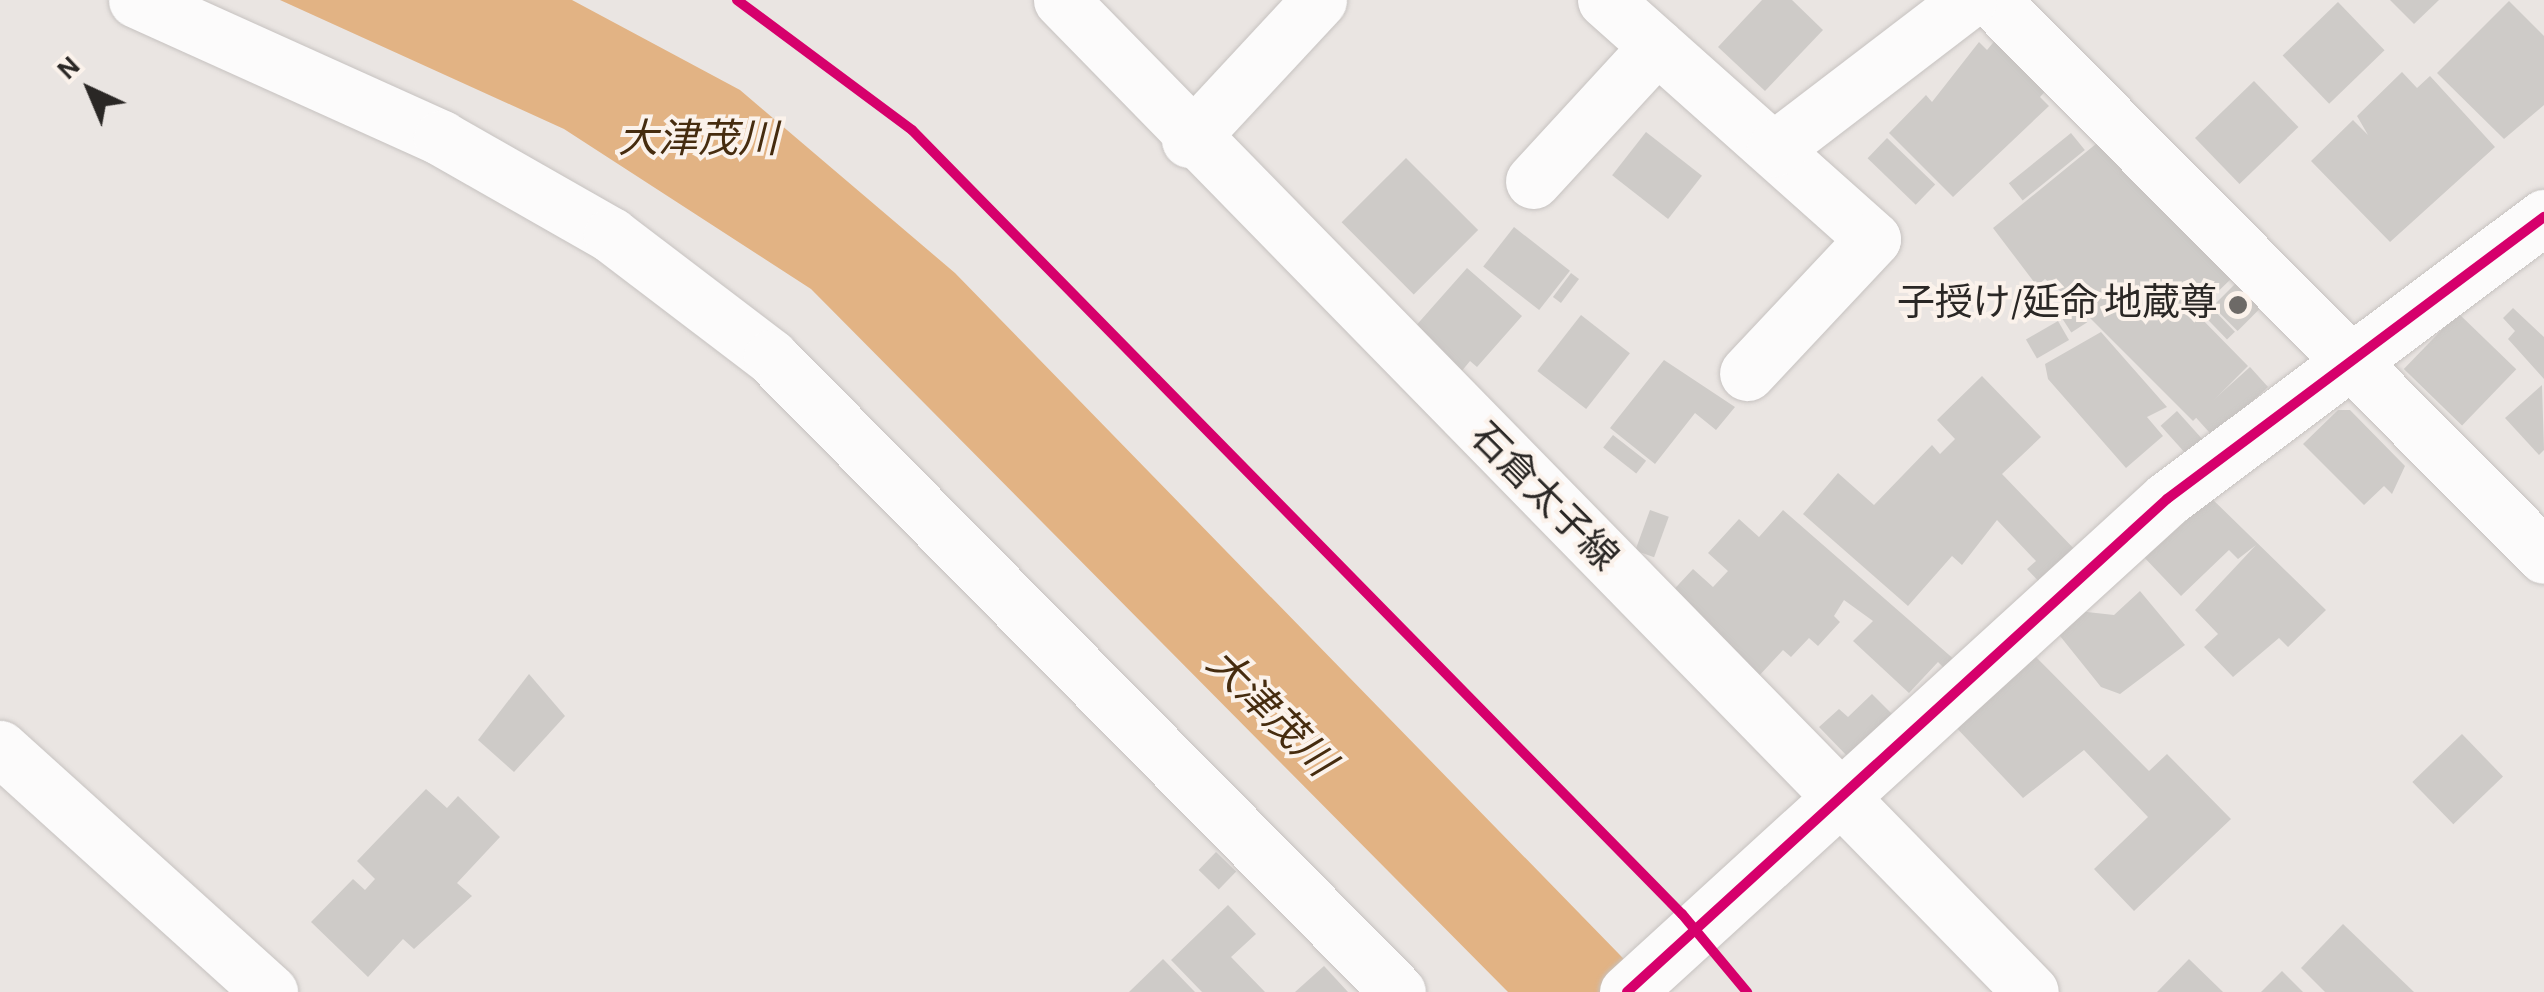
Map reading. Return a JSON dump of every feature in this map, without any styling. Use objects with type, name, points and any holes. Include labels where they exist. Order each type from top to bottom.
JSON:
[{"type":"street","points":[[136,0],[441,138],[611,235],[770,357],[1398,992]]},
{"type":"street","name":"石倉太子線","points":[[1060,0],[1189,140],[2030,992]]},
{"type":"street","points":[[1189,140],[1319,0]]},
{"type":"street","points":[[1605,0],[1873,239],[1746,373]]},
{"type":"street","points":[[1774,148],[1968,0]]},
{"type":"street","points":[[1992,0],[2354,359],[2544,556]]},
{"type":"street","points":[[1533,181],[1657,46]]},
{"type":"street","points":[[1627,992],[2166,499],[2544,218]]},
{"type":"street","points":[[0,748],[270,992]]},
{"type":"water","name":"大津茂川","points":[[280,0],[572,0],[740,90],[955,273],[1656,992],[1508,992],[811,289],[564,129]]},
{"type":"building","points":[[1762,0],[1792,0],[1823,30],[1765,91],[1718,47]]},
{"type":"building","points":[[2390,0],[2439,0],[2414,24]]},
{"type":"building","points":[[2509,1],[2544,36],[2544,105],[2504,139],[2437,73]]},
{"type":"building","points":[[2338,2],[2385,50],[2329,104],[2283,55]]},
{"type":"building","points":[[1997,38],[2051,85],[2040,97],[2049,106],[1953,197],[1889,133],[1926,95],[1932,102],[1979,42],[1987,50]]},
{"type":"building","points":[[2402,72],[2417,88],[2430,76],[2495,147],[2390,242],[2311,161],[2353,120],[2368,135],[2357,116]]},
{"type":"building","points":[[2254,81],[2298,127],[2239,184],[2195,138]]},
{"type":"building","points":[[1646,132],[1702,176],[1668,219],[1612,175]]},
{"type":"building","points":[[2071,133],[2085,150],[2023,200],[2009,183]]},
{"type":"building","points":[[1887,138],[1935,185],[1916,205],[1868,158]]},
{"type":"building","points":[[2102,139],[2237,273],[2196,313],[2248,366],[2193,421],[2074,302],[2045,279],[2037,286],[1993,228]]},
{"type":"building","points":[[1406,158],[1478,230],[1414,294],[1342,222]]},
{"type":"building","points":[[1514,227],[1570,271],[1539,310],[1483,266]]},
{"type":"building","points":[[1467,268],[1522,316],[1477,367],[1470,361],[1461,372],[1413,329]]},
{"type":"building","points":[[1571,273],[1579,279],[1561,303],[1553,297]]},
{"type":"building","name":"子授け/延命 地蔵尊","points":[[2239,280],[2264,305],[2238,331],[2213,306]]},
{"type":"building","points":[[2078,308],[2087,322],[2071,333],[2062,318]]},
{"type":"building","points":[[2212,308],[2235,332],[2227,339],[2204,316]]},
{"type":"building","points":[[2513,308],[2544,337],[2544,379],[2508,339],[2515,331],[2503,318]]},
{"type":"building","points":[[2458,313],[2516,369],[2462,425],[2404,369]]},
{"type":"building","points":[[1581,315],[1630,353],[1586,409],[1537,371]]},
{"type":"building","points":[[2058,321],[2069,340],[2037,359],[2026,340]]},
{"type":"building","points":[[2101,332],[2167,407],[2147,417],[2163,436],[2126,468],[2048,379],[2045,364]]},
{"type":"building","points":[[1664,360],[1735,407],[1716,430],[1695,413],[1655,464],[1610,428]]},
{"type":"building","points":[[2250,367],[2268,387],[2213,437],[2195,417]]},
{"type":"building","points":[[1982,376],[2041,437],[2002,474],[2079,554],[2045,588],[2027,569],[2036,561],[1997,520],[1962,565],[1952,556],[1908,606],[1803,514],[1838,473],[1874,505],[1932,445],[1940,454],[1955,439],[1937,420]]},
{"type":"building","points":[[2542,385],[2544,450],[2539,455],[2505,418]]},
{"type":"building","points":[[2338,410],[2350,410],[2405,466],[2392,494],[2384,486],[2364,505],[2303,444]]},
{"type":"building","points":[[2177,411],[2203,440],[2187,455],[2161,426]]},
{"type":"building","points":[[1613,435],[1646,461],[1636,473],[1603,448]]},
{"type":"building","points":[[2205,492],[2326,610],[2288,647],[2279,638],[2233,677],[2204,647],[2218,634],[2195,610],[2256,545],[2238,559],[2229,550],[2181,596],[2141,554]]},
{"type":"building","points":[[1650,510],[1669,517],[1654,557],[1635,550]]},
{"type":"building","points":[[1783,510],[1956,661],[1947,671],[1938,662],[1909,693],[1853,641],[1873,621],[1844,600],[1834,616],[1840,622],[1818,646],[1809,638],[1791,657],[1783,650],[1757,678],[1665,599],[1693,569],[1713,587],[1728,571],[1708,553],[1739,519],[1759,537]]},
{"type":"building","points":[[2140,591],[2185,645],[2120,694],[2101,687],[2056,631],[2078,611],[2114,615]]},
{"type":"building","points":[[2026,647],[2149,771],[2167,754],[2231,819],[2134,911],[2094,869],[2148,817],[2084,750],[2023,798],[1950,721]]},
{"type":"building","points":[[529,674],[565,716],[514,772],[478,740]]},
{"type":"building","points":[[1872,694],[1895,717],[1851,760],[1819,727],[1839,709],[1848,717]]},
{"type":"building","points":[[2462,734],[2503,776],[2453,824],[2412,782]]},
{"type":"building","points":[[426,789],[447,808],[458,796],[500,837],[457,883],[472,896],[414,949],[403,939],[368,977],[311,922],[353,879],[365,890],[375,879],[357,861]]},
{"type":"building","points":[[1216,852],[1236,871],[1219,889],[1199,870]]},
{"type":"building","points":[[1228,905],[1256,934],[1231,957],[1265,992],[1202,992],[1171,960]]},
{"type":"building","points":[[2343,924],[2414,992],[2325,992],[2301,968]]},
{"type":"building","points":[[1163,959],[1195,992],[1129,992]]},
{"type":"building","points":[[2189,959],[2223,992],[2157,992]]},
{"type":"building","points":[[1324,966],[1348,992],[1295,992]]},
{"type":"building","points":[[2282,971],[2303,992],[2261,992]]},
{"type":"cycle path","points":[[737,0],[912,130],[1682,914],[1747,992]]},
{"type":"cycle path","points":[[1627,992],[2167,499],[2544,217]]},
{"type":"place","name":"子授け/延命 地蔵尊","points":[[2238,305]]}]
